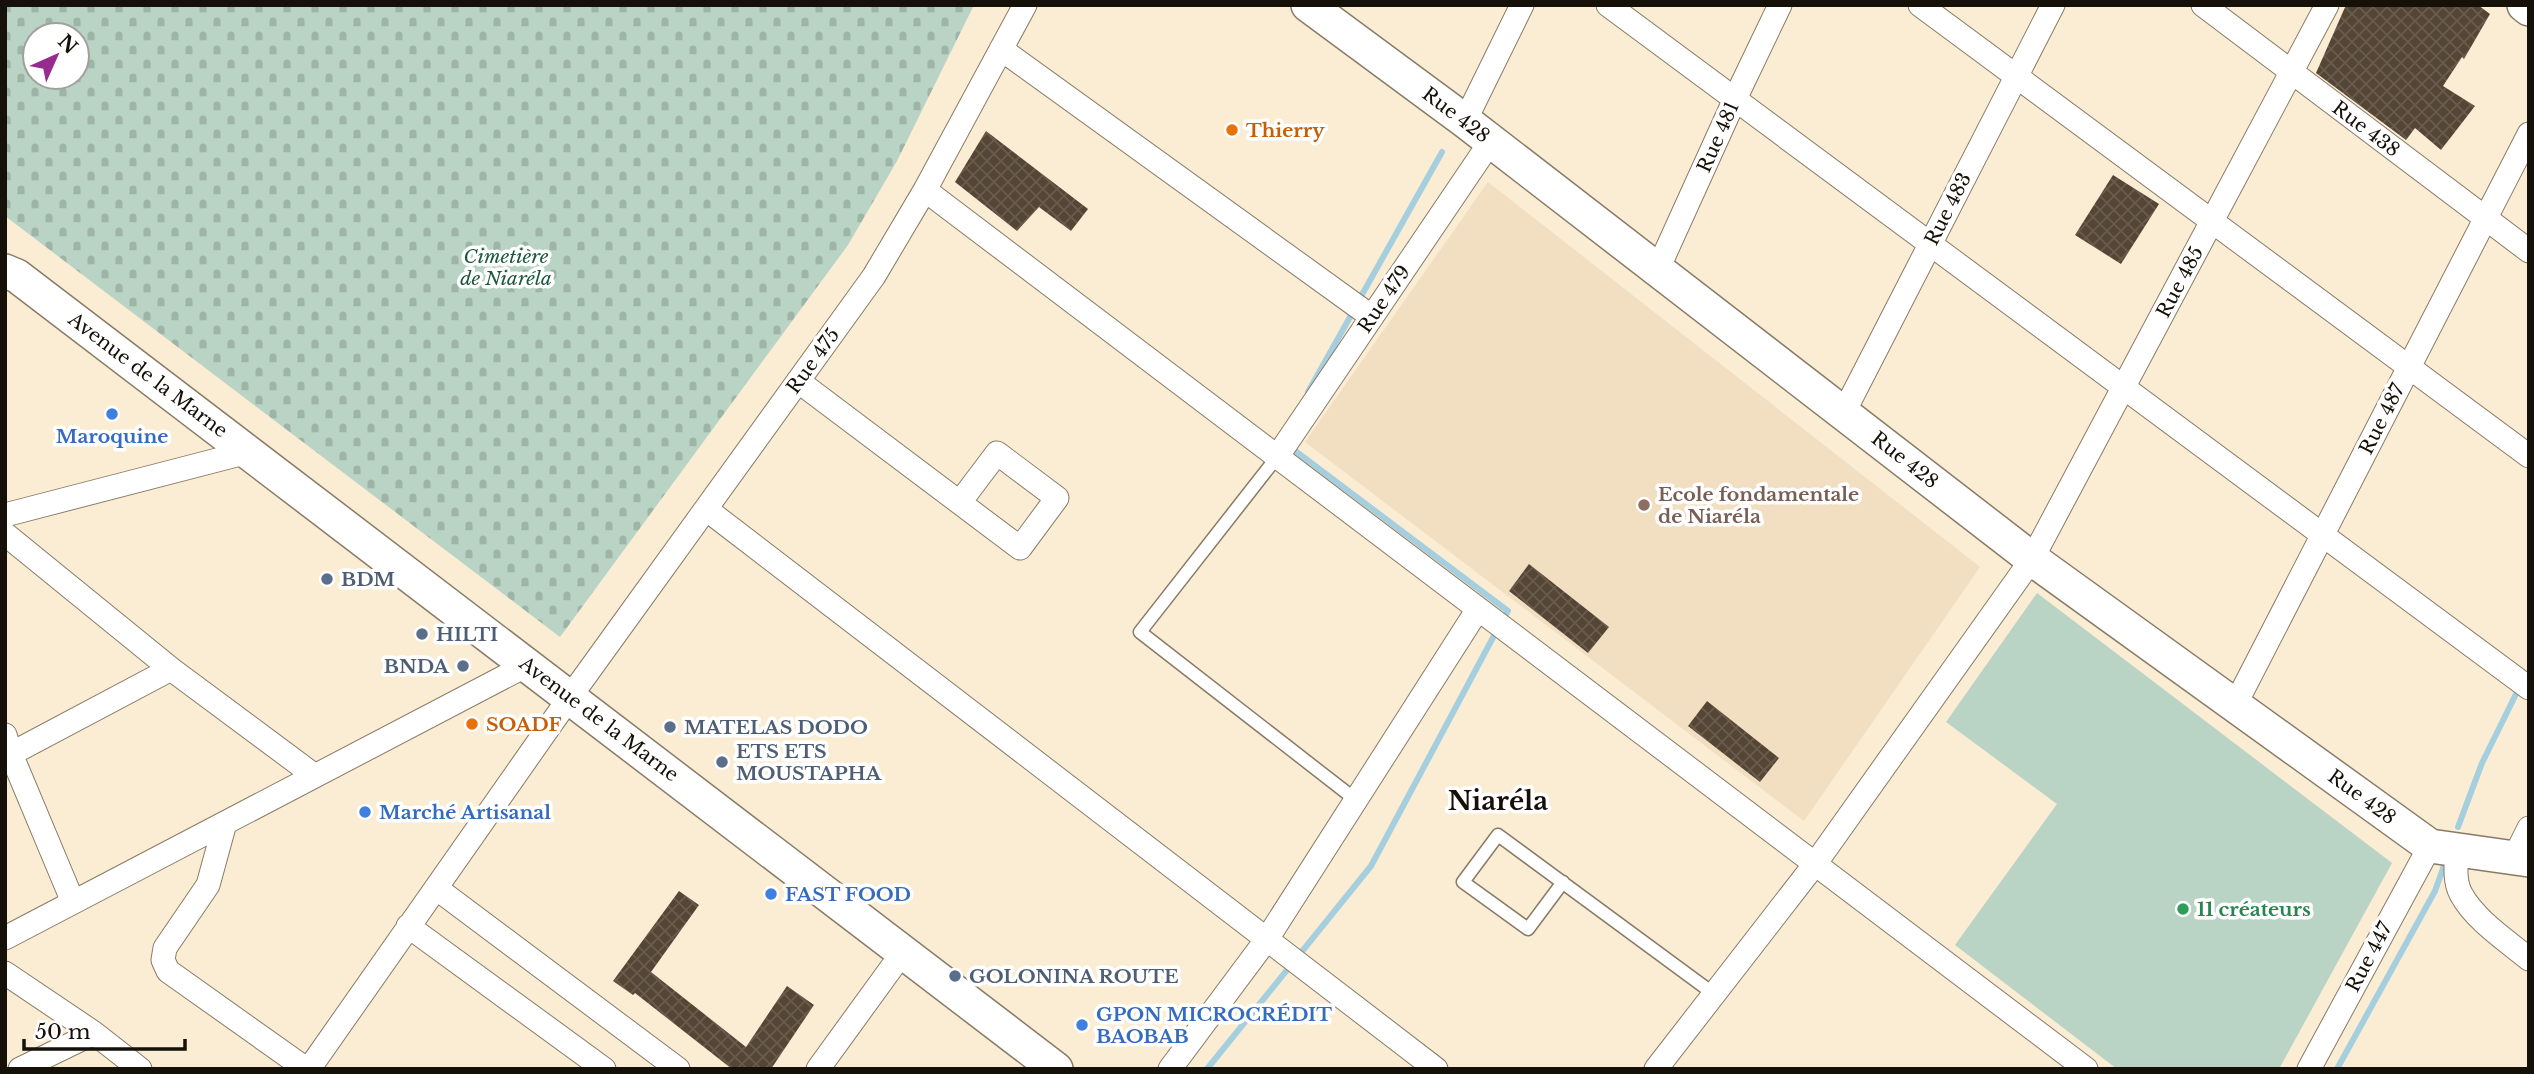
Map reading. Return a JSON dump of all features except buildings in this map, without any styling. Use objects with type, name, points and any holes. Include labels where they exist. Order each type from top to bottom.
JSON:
[{"type":"street","name":"Rue 475","points":[[308,1069],[570,698],[874,276],[925,190],[1025,5]]},
{"type":"street","name":"Rue 428","points":[[1308,5],[1465,121],[2032,559],[2235,705],[2444,848],[2521,859]]},
{"type":"street","points":[[1465,121],[1522,5]]},
{"type":"street","points":[[1608,5],[2521,682]]},
{"type":"street","name":"Rue 481","points":[[1657,271],[1780,5]]},
{"type":"street","points":[[1920,5],[2529,456]]},
{"type":"street","name":"Rue 483","points":[[1844,412],[2053,5]]},
{"type":"street","name":"Rue 438","points":[[2203,5],[2529,251]]},
{"type":"street","name":"Rue 485","points":[[1656,1069],[1815,864],[2032,559],[2327,5]]},
{"type":"street","points":[[2524,5],[2529,9]]},
{"type":"street","points":[[1001,49],[1372,317]]},
{"type":"street","name":"Rue 487","points":[[2235,705],[2529,134]]},
{"type":"street","name":"Rue 479","points":[[1277,457],[1491,141]]},
{"type":"street","points":[[925,190],[1815,864],[2062,1062],[2086,1069]]},
{"type":"street","name":"Avenue de la Marne","points":[[9,271],[1056,1069]]},
{"type":"street","points":[[798,381],[960,502]]},
{"type":"street","points":[[5,515],[248,452]]},
{"type":"street","points":[[706,509],[1436,1069]]},
{"type":"street","points":[[5,534],[170,668],[315,776]]},
{"type":"street","points":[[1170,1069],[1267,939],[1478,609]]},
{"type":"street","points":[[5,938],[527,665]]},
{"type":"street","points":[[74,902],[7,749],[170,668]]},
{"type":"street","points":[[225,823],[208,885],[165,948],[163,960],[168,971],[308,1069]]},
{"type":"street","points":[[2521,859],[2529,828]]},
{"type":"street","points":[[2444,848],[2461,894],[2479,915],[2529,959]]},
{"type":"street","name":"Rue 447","points":[[2309,1069],[2444,848]]},
{"type":"street","points":[[436,888],[678,1069]]},
{"type":"street","points":[[408,926],[604,1069]]},
{"type":"street","points":[[818,1069],[903,952]]},
{"type":"street","points":[[5,973],[93,1033],[140,1069]]},
{"type":"street","points":[[20,1069],[93,1033]]},
{"type":"lane","points":[[1277,457],[1140,632],[1356,800]]},
{"type":"lane","points":[[1563,883],[1528,929],[1463,882],[1498,835],[1714,994]]},
{"type":"shaded area","name":"Ecole fondamentale de Niaréla","points":[[1488,182],[1980,567],[1804,821],[1305,442]]},
{"type":"green space","name":"Cimetière de Niaréla","points":[[5,5],[974,5],[897,161],[848,245],[560,637],[5,216]]},
{"type":"green space","points":[[2037,593],[2392,863],[2279,1069],[2117,1069],[1955,945],[2057,804],[1946,722]]},
{"type":"waterway","points":[[1359,300],[1442,152]]},
{"type":"waterway","points":[[1308,392],[1354,310]]},
{"type":"waterway","points":[[1290,447],[1508,611],[1502,621]]},
{"type":"waterway","points":[[1207,1069],[1371,866],[1497,630]]},
{"type":"waterway","points":[[2458,827],[2482,763],[2519,688]]},
{"type":"waterway","points":[[2337,1069],[2435,891],[2446,860]]},
{"type":"place","name":"Thierry","points":[[1232,130]]},
{"type":"place","name":"Maroquine","points":[[112,414]]},
{"type":"place","name":"Ecole fondamentale de Niaréla","points":[[1644,505]]},
{"type":"place","name":"BDM","points":[[327,579]]},
{"type":"place","name":"HILTI","points":[[422,634]]},
{"type":"place","name":"BNDA","points":[[463,666]]},
{"type":"place","name":"SOADF","points":[[472,724]]},
{"type":"place","name":"MATELAS DODO","points":[[670,727]]},
{"type":"place","name":"ETS ETS MOUSTAPHA","points":[[722,762]]},
{"type":"place","name":"Marché Artisanal","points":[[365,812]]},
{"type":"place","name":"FAST FOOD","points":[[771,894]]},
{"type":"place","name":"11 créateurs","points":[[2183,909]]},
{"type":"place","name":"GOLONINA ROUTE","points":[[955,976]]},
{"type":"place","name":"GPON MICROCRÉDIT BAOBAB","points":[[1082,1025]]},
{"type":"district","name":"Niaréla","points":[[1498,801]]}]
